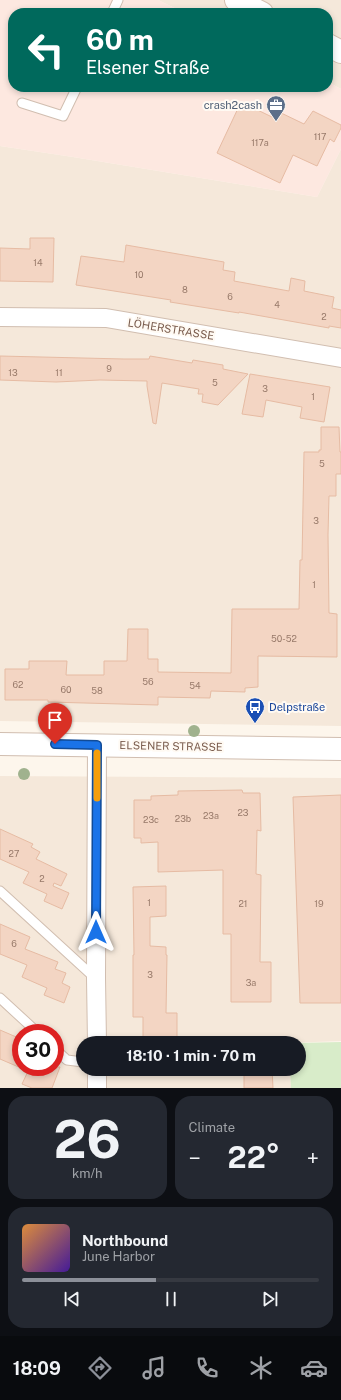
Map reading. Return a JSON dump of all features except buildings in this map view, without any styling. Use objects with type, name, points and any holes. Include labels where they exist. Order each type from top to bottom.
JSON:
[{"type":"street","points":[[236,0],[252,8]]},
{"type":"street","name":"LÖHERSTRASSE","points":[[0,317],[106,318],[341,358]]},
{"type":"street","name":"ELSENER STRASSE","points":[[0,744],[341,749]]},
{"type":"street","points":[[97,745],[97,1036]]},
{"type":"street","points":[[97,1076],[97,1088]]},
{"type":"lane","points":[[22,103],[63,116],[75,92]]},
{"type":"lane","points":[[0,891],[96,978]]},
{"type":"lane","points":[[0,998],[28,1024]]},
{"type":"lane","points":[[64,1056],[68,1060],[76,1061]]},
{"type":"shaded area","points":[[0,0],[158,0],[175,8],[8,8],[8,92],[333,92],[333,85],[341,89],[341,149],[317,197],[0,146]]},
{"type":"shaded area","points":[[158,0],[341,0],[341,89],[333,85],[333,8],[175,8]]},
{"type":"shaded area","points":[[0,146],[317,197],[341,149],[341,726],[0,721]]},
{"type":"shaded area","points":[[0,776],[341,778],[341,1041],[306,1042],[306,1036],[76,1036],[76,1076],[290,1076],[291,1088],[0,1088]]},
{"type":"green space","points":[[341,1042],[341,1088],[291,1088],[290,1076],[306,1076],[306,1043]]},
{"type":"slow traffic","points":[[97,753],[97,798]]},
{"type":"place","name":"crash2cash","points":[[276,122]]},
{"type":"place","name":"Delpstraße","points":[[255,724]]},
{"type":"route","points":[[55,744],[97,745],[96,932]]}]
